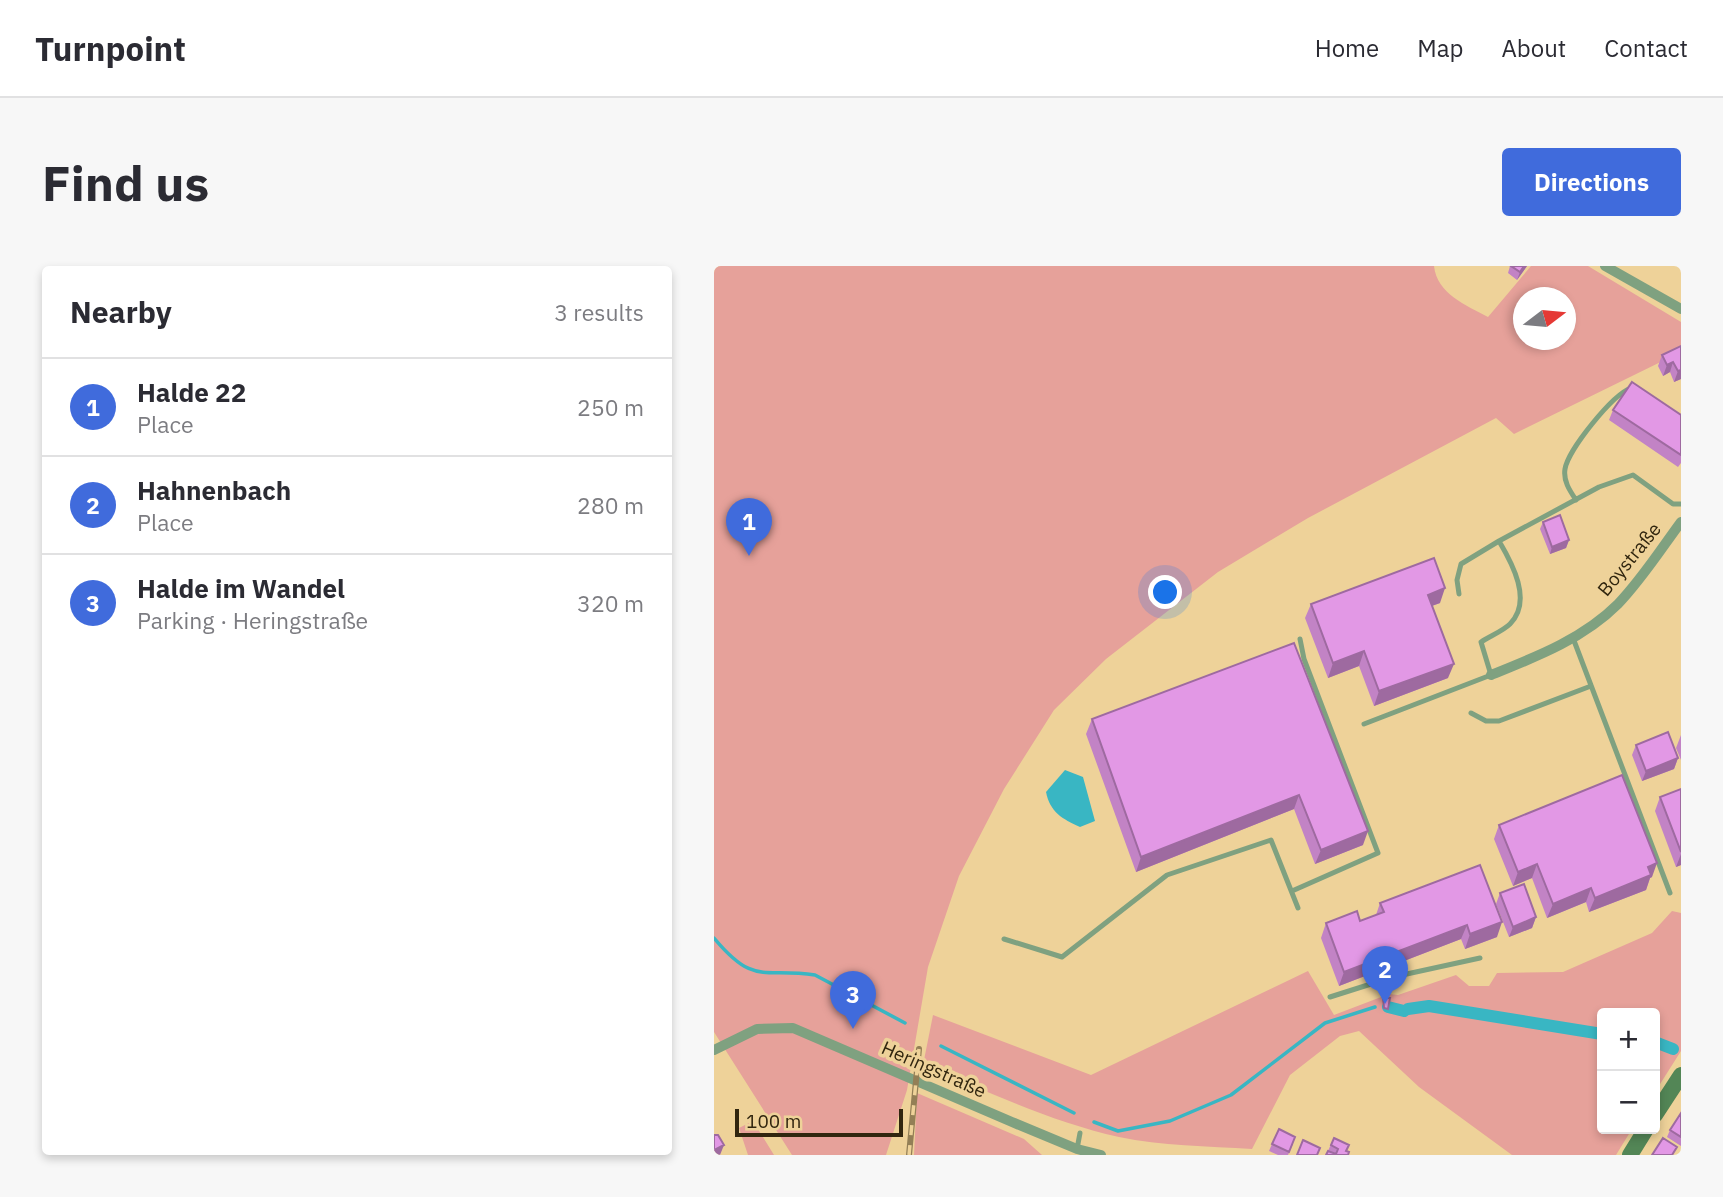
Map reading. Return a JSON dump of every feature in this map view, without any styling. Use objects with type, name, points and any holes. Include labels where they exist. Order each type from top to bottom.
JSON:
[{"type":"street","points":[[1605,266],[1681,309]]},
{"type":"street","name":"Boystraße","points":[[1491,675],[1545,654],[1573,638],[1617,605],[1681,522]]},
{"type":"street","name":"Heringstraße","points":[[714,1050],[757,1029],[793,1028],[1076,1152],[1101,1155]]},
{"type":"street","points":[[1660,1107],[1681,1075]]},
{"type":"street","points":[[1630,1155],[1643,1134]]},
{"type":"lane","points":[[1576,500],[1565,481],[1566,465],[1599,413],[1625,390],[1637,387],[1641,389]]},
{"type":"lane","points":[[1459,594],[1457,580],[1461,564],[1576,500],[1633,475],[1673,504],[1681,504]]},
{"type":"lane","points":[[1364,724],[1491,675],[1481,642],[1510,624],[1517,613],[1520,596],[1514,567],[1499,541]]},
{"type":"lane","points":[[1573,638],[1670,893]]},
{"type":"lane","points":[[1292,891],[1378,853],[1304,659],[1300,639]]},
{"type":"lane","points":[[1471,713],[1486,721],[1499,721],[1591,686]]},
{"type":"lane","points":[[1612,780],[1625,774]]},
{"type":"lane","points":[[1004,939],[1062,957],[1167,875],[1271,840],[1298,908]]},
{"type":"lane","points":[[1330,997],[1393,977],[1480,958]]},
{"type":"lane","points":[[1076,1152],[1080,1133]]},
{"type":"shaded area","points":[[714,266],[1434,266],[1441,284],[1454,298],[1488,317],[1513,287],[1513,350],[1576,350],[1576,287],[1513,287],[1531,266],[1588,266],[1681,322],[1681,352],[1514,434],[1496,418],[1308,518],[1218,572],[1106,659],[1054,710],[1004,789],[959,876],[928,967],[907,1090],[886,1155],[792,1155],[714,1032]]},
{"type":"shaded area","points":[[1672,911],[1681,913],[1681,1051],[1660,1084],[1660,1008],[1597,1008],[1597,1134],[1629,1134],[1616,1155],[1512,1155],[1419,1087],[1359,1031],[1340,1036],[1290,1075],[1252,1149],[1151,1142],[1094,1131],[1020,1105],[923,1065],[933,1015],[1091,1075],[1308,971],[1334,1015],[1389,994],[1398,995],[1456,975],[1469,986],[1489,986],[1497,973],[1563,972],[1652,933]]},
{"type":"shaded area","points":[[917,1093],[1024,1139],[1042,1155],[914,1155]]},
{"type":"shaded area","points":[[753,1121],[774,1155],[748,1155],[739,1128]]},
{"type":"water","points":[[1065,770],[1083,777],[1095,821],[1080,827],[1062,818],[1050,805],[1046,792]]},
{"type":"building","points":[[1511,266],[1524,266],[1520,272]]},
{"type":"building","points":[[1681,346],[1681,370],[1678,371],[1673,362],[1667,365],[1662,355]]},
{"type":"building","points":[[1632,382],[1681,415],[1681,455],[1613,410]]},
{"type":"building","points":[[1560,515],[1569,540],[1552,547],[1543,522]]},
{"type":"building","points":[[1434,558],[1445,588],[1428,595],[1454,664],[1379,691],[1364,651],[1333,663],[1311,604]]},
{"type":"building","points":[[1294,643],[1368,831],[1321,850],[1299,795],[1141,857],[1092,719]]},
{"type":"building","points":[[1668,732],[1678,758],[1646,771],[1636,745]]},
{"type":"building","points":[[1622,775],[1657,863],[1648,867],[1651,875],[1595,898],[1591,888],[1553,904],[1537,864],[1518,872],[1499,825]]},
{"type":"building","points":[[1681,789],[1681,852],[1660,797]]},
{"type":"building","points":[[1480,865],[1502,922],[1470,934],[1467,925],[1344,972],[1326,923],[1357,911],[1360,921],[1384,912],[1380,903]]},
{"type":"building","points":[[1524,884],[1536,917],[1513,927],[1500,893]]},
{"type":"building","points":[[1383,998],[1390,998],[1388,1009],[1384,1008]]},
{"type":"building","points":[[1681,1113],[1681,1137],[1670,1130]]},
{"type":"building","points":[[1279,1129],[1295,1137],[1289,1152],[1272,1144]]},
{"type":"building","points":[[714,1135],[718,1135],[724,1145],[714,1150]]},
{"type":"building","points":[[1334,1138],[1349,1145],[1346,1151],[1349,1152],[1348,1155],[1326,1155],[1328,1151],[1336,1154],[1338,1149],[1331,1145]]},
{"type":"building","points":[[1663,1138],[1677,1147],[1672,1155],[1652,1155]]},
{"type":"building","points":[[1303,1140],[1320,1148],[1317,1155],[1297,1155]]},
{"type":"waterway","points":[[714,938],[728,953],[750,969],[815,975],[905,1023]]},
{"type":"waterway","points":[[1408,1009],[1429,1006],[1597,1033]]},
{"type":"waterway","points":[[1094,1122],[1118,1131],[1170,1121],[1231,1095],[1325,1023],[1375,1007]]},
{"type":"waterway","points":[[1388,1007],[1404,1011]]},
{"type":"waterway","points":[[1660,1044],[1673,1049]]},
{"type":"waterway","points":[[941,1046],[1074,1113]]},
{"type":"railway","points":[[909,1155],[919,1049]]},
{"type":"place","name":"Halde 22","points":[[749,556]]},
{"type":"place","name":"Hahnenbach","points":[[1385,1004]]},
{"type":"place","name":"Halde im Wandel","points":[[853,1029]]}]
